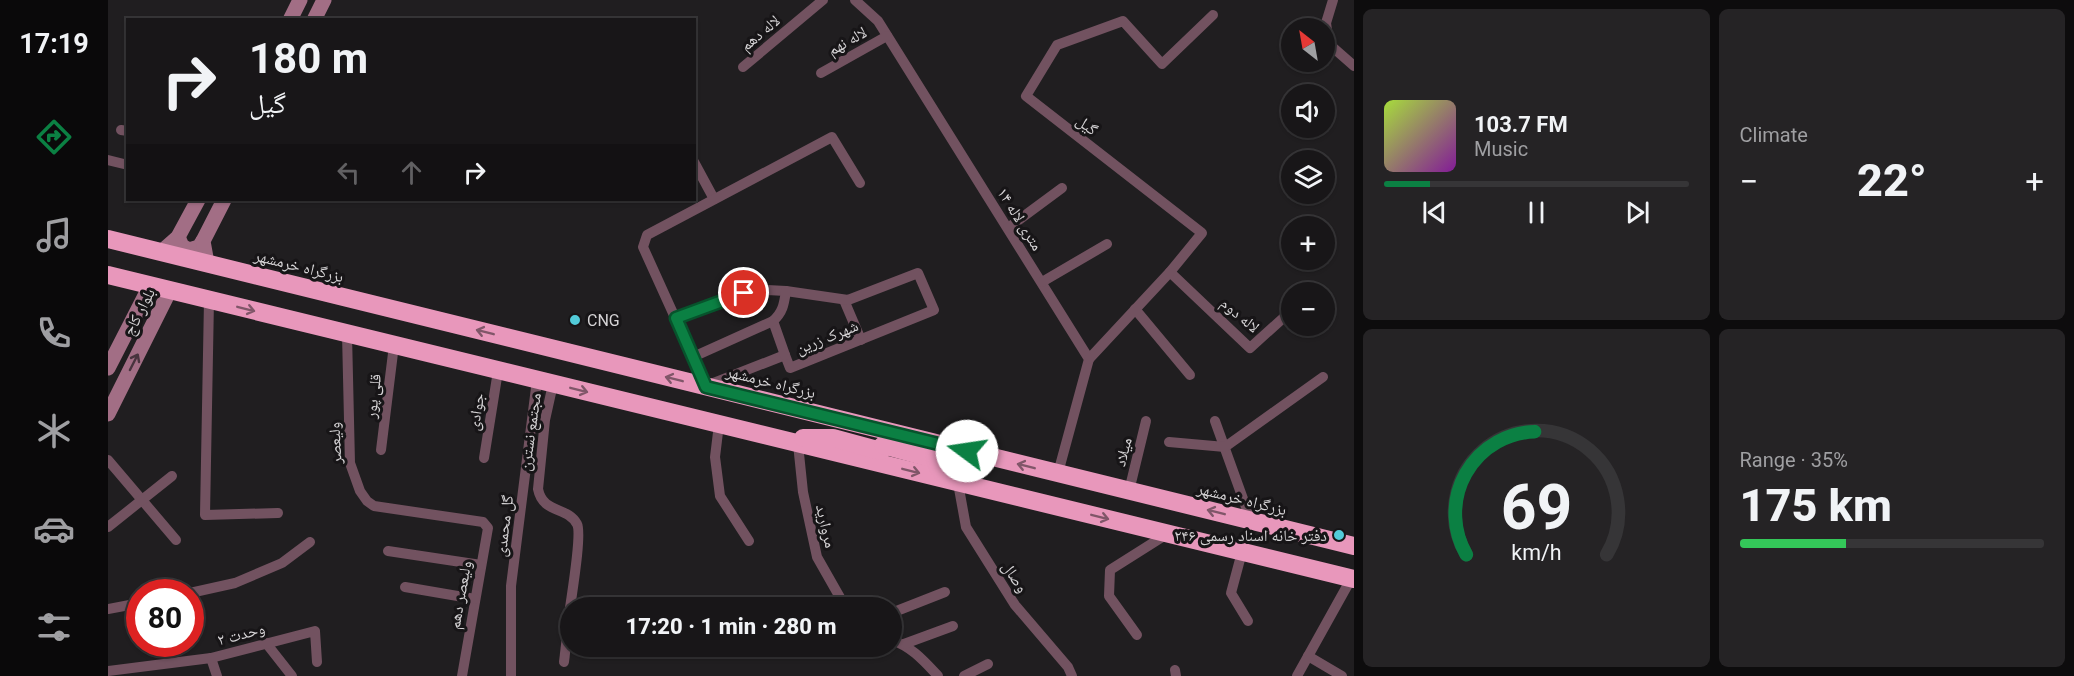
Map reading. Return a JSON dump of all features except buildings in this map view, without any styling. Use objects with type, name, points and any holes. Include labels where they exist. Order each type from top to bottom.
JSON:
[{"type":"highway","name":"بزرگراه خرمشهر","points":[[108,239],[706,387],[882,447],[958,483],[1352,579]]},
{"type":"highway","name":"بزرگراه خرمشهر","points":[[108,275],[798,444],[882,447],[987,456],[1354,546]]},
{"type":"highway","points":[[777,438],[833,438],[882,447]]},
{"type":"main road","points":[[291,18],[300,0]]},
{"type":"main road","points":[[315,18],[324,0]]},
{"type":"main road","points":[[161,252],[178,237],[197,201]]},
{"type":"main road","points":[[178,237],[182,246],[189,250],[199,247],[223,201]]},
{"type":"main road","points":[[203,241],[207,263]]},
{"type":"main road","name":"بلوار کاج","points":[[108,368],[150,286]]},
{"type":"main road","name":"بلوار کاج","points":[[108,414],[170,291]]},
{"type":"main road","points":[[138,309],[148,308],[154,312],[155,320]]},
{"type":"street","name":"لاله دهم","points":[[743,67],[824,0]]},
{"type":"street","name":"۱۴ متری لاله","points":[[855,0],[878,21],[1089,359]]},
{"type":"street","points":[[1333,0],[1326,23],[1329,44],[1354,66]]},
{"type":"street","name":"گیل","points":[[1089,359],[1170,272],[1202,233],[1026,96],[1057,45],[1124,21],[1162,64],[1213,15]]},
{"type":"street","name":"لاله نهم","points":[[821,73],[887,36]]},
{"type":"street","points":[[706,387],[643,247],[647,235],[832,137],[860,183]]},
{"type":"street","points":[[108,160],[126,164]]},
{"type":"street","points":[[696,166],[714,199]]},
{"type":"street","points":[[1008,228],[1062,188]]},
{"type":"street","points":[[1042,282],[1107,244]]},
{"type":"street","name":"لاله دوم","points":[[1170,272],[1250,348],[1281,320]]},
{"type":"street","name":"شهرک زرین","points":[[676,318],[744,293],[767,290],[844,300],[918,273],[934,310],[790,368],[785,355],[706,387]]},
{"type":"street","points":[[693,357],[773,321],[781,315],[786,291]]},
{"type":"street","points":[[209,300],[205,515],[278,513]]},
{"type":"street","points":[[844,300],[861,340]]},
{"type":"street","points":[[1135,309],[1190,375]]},
{"type":"street","points":[[773,321],[785,355]]},
{"type":"street","name":"ولیعصر","points":[[347,334],[350,463],[366,501],[374,506],[483,522]]},
{"type":"street","name":"قلی پور","points":[[381,450],[394,345]]},
{"type":"street","points":[[1058,473],[1089,359]]},
{"type":"street","name":"جوادی","points":[[484,458],[498,371]]},
{"type":"street","points":[[1169,442],[1225,447],[1323,377]]},
{"type":"street","name":"مجتمع نسترن","points":[[545,382],[545,420],[538,489],[540,498],[546,504],[571,517],[579,529],[571,597]]},
{"type":"street","name":"گل محمدی","points":[[512,676],[511,586],[545,382]]},
{"type":"street","name":"میلاد","points":[[1129,491],[1146,421]]},
{"type":"street","points":[[1215,421],[1251,521]]},
{"type":"street","points":[[719,424],[715,457],[720,496],[749,541]]},
{"type":"street","name":"مروارید","points":[[798,444],[803,492],[817,557],[840,597]]},
{"type":"street","points":[[108,460],[176,540]]},
{"type":"street","points":[[108,527],[172,476]]},
{"type":"street","name":"وصال","points":[[958,483],[966,527],[1015,605],[1068,667],[1072,676]]},
{"type":"street","name":"ولیعصر دهم","points":[[462,676],[488,528],[483,522]]},
{"type":"street","points":[[1137,635],[1109,596],[1110,570],[1167,534]]},
{"type":"street","points":[[204,590],[236,583],[282,563],[310,542]]},
{"type":"street","points":[[388,551],[481,565]]},
{"type":"street","points":[[1242,552],[1231,593],[1248,621]]},
{"type":"street","points":[[1297,676],[1352,579]]},
{"type":"street","points":[[405,587],[475,599]]},
{"type":"street","points":[[902,609],[945,592]]},
{"type":"street","points":[[108,609],[126,606]]},
{"type":"street","points":[[903,644],[953,626]]},
{"type":"street","name":"وحدت ۲","points":[[108,671],[211,658],[315,631],[317,662]]},
{"type":"street","points":[[266,643],[292,676]]},
{"type":"street","points":[[903,644],[920,657],[938,676]]},
{"type":"street","points":[[1308,656],[1342,676]]},
{"type":"street","name":"مجتمع نسترن","points":[[564,662],[565,657]]},
{"type":"street","points":[[211,658],[217,676]]},
{"type":"street","points":[[964,676],[988,664]]},
{"type":"place","name":"CNG","points":[[575,320]]},
{"type":"place","name":"دفتر خانه اسناد رسمی ۲۴۶","points":[[1339,535]]},
{"type":"route","points":[[744,293],[676,318],[706,387],[967,451]]}]
